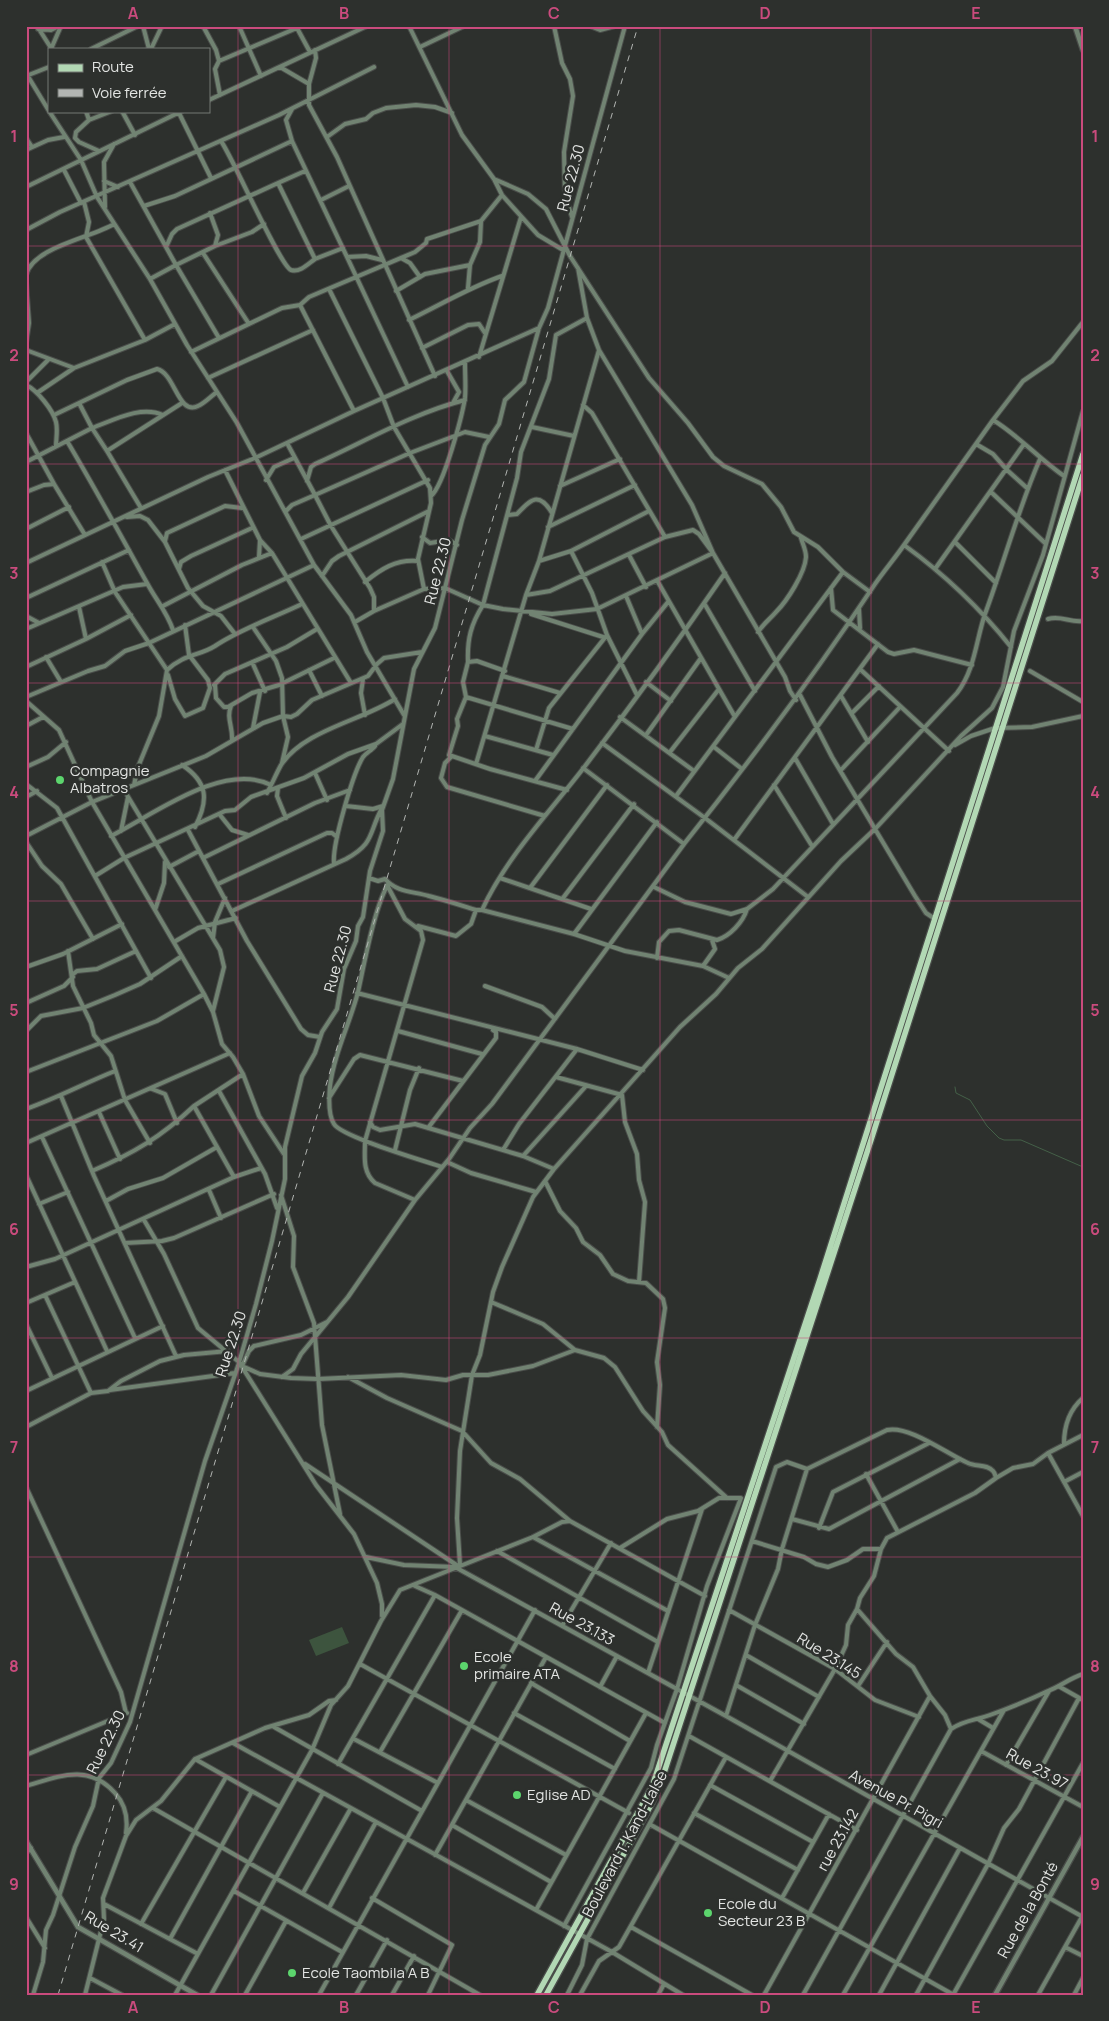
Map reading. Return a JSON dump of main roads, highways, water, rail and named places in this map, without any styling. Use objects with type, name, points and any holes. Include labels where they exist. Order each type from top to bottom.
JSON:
[{"type":"main road","points":[[537,1995],[648,1799],[687,1694],[755,1494],[1083,454]]},
{"type":"main road","points":[[546,1995],[652,1803],[662,1779],[748,1496],[935,919],[1083,475]]},
{"type":"waterway","points":[[955,1087],[956,1093],[970,1100],[987,1126],[999,1138],[1004,1140],[1021,1140],[1083,1167]]},
{"type":"railway","points":[[58,1995],[638,26]]},
{"type":"place","name":"Compagnie Albatros","points":[[60,780]]},
{"type":"place","name":"Ecole primaire ATA","points":[[464,1666]]},
{"type":"place","name":"Eglise AD","points":[[517,1795]]},
{"type":"place","name":"Ecole du Secteur 23 B","points":[[708,1913]]},
{"type":"place","name":"Ecole Taombila A B","points":[[292,1973]]}]
